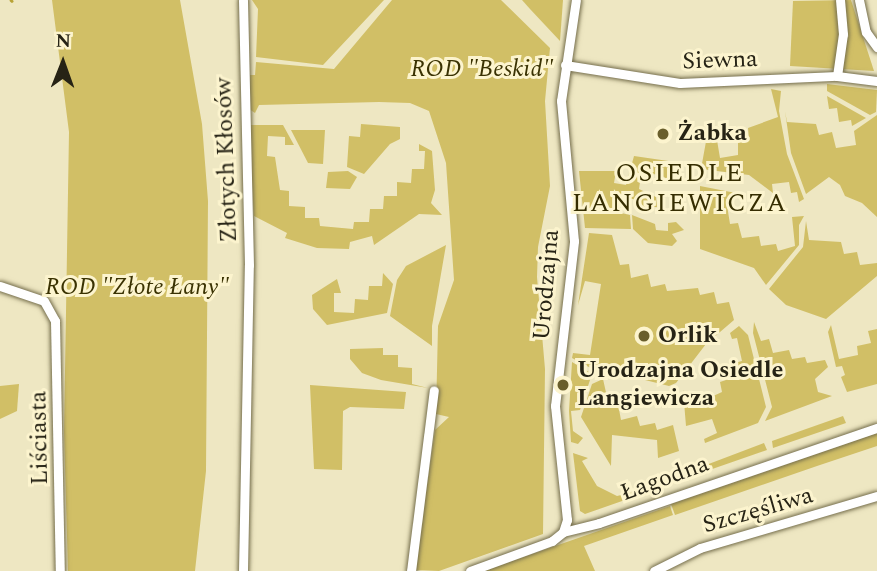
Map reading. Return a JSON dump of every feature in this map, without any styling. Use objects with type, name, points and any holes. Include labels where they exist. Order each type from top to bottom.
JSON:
[{"type":"street","name":"Złotych Kłosów","points":[[243,0],[249,411],[243,571]]},
{"type":"street","name":"Urodzajna","points":[[563,532],[566,516],[555,406],[574,251],[562,120],[565,65],[576,0]]},
{"type":"street","points":[[837,76],[843,34],[841,0]]},
{"type":"street","points":[[859,0],[866,32],[877,47]]},
{"type":"street","name":"Siewna","points":[[565,65],[680,83],[837,76],[877,81]]},
{"type":"street","name":"Liściasta","points":[[0,286],[30,294],[48,306],[57,329],[60,571]]},
{"type":"street","points":[[411,571],[434,390]]},
{"type":"street","name":"Łagodna","points":[[470,571],[552,541],[563,532],[877,428]]},
{"type":"street","name":"Szczęśliwa","points":[[654,571],[700,548],[877,496]]},
{"type":"green space","name":"ROD \"Złote Łany\"","points":[[52,0],[180,0],[202,124],[208,201],[206,471],[195,571],[68,571],[64,432],[69,132]]},
{"type":"green space","points":[[252,0],[384,0],[323,65],[256,57],[258,9]]},
{"type":"green space","name":"ROD \"Beskid\"","points":[[392,0],[501,0],[550,48],[545,101],[550,186],[538,247],[537,277],[545,369],[543,534],[439,571],[415,570],[435,430],[449,417],[436,414],[438,326],[454,280],[446,163],[429,111],[410,103],[379,102],[259,105],[255,113],[249,109],[250,75],[255,75],[256,62],[334,69]]},
{"type":"green space","points":[[522,0],[563,0],[560,41],[530,9]]},
{"type":"green space","points":[[851,0],[874,71],[790,66],[793,1]]},
{"type":"green space","points":[[827,84],[877,90],[876,112],[870,115],[827,91]]},
{"type":"green space","points":[[771,89],[781,91],[779,111],[787,154],[804,199],[799,202],[797,192],[791,193],[789,182],[772,184],[773,193],[749,175],[701,169],[707,136],[717,140],[720,158],[738,155],[738,141],[749,139],[748,128],[778,117]]},
{"type":"green space","points":[[827,96],[866,118],[852,126],[851,120],[839,122],[837,108],[829,109]]},
{"type":"green space","points":[[785,111],[787,122],[816,124],[819,135],[832,132],[836,148],[856,145],[854,131],[877,115],[877,217],[862,203],[845,196],[840,185],[829,177],[806,194],[791,153]]},
{"type":"green space","points":[[361,124],[400,127],[400,139],[390,144],[364,174],[347,167],[349,136],[360,137]]},
{"type":"green space","points":[[248,125],[283,125],[294,145],[285,145],[285,137],[268,136],[267,156],[275,157],[280,190],[289,191],[289,206],[305,207],[305,218],[319,218],[320,226],[353,229],[354,222],[369,222],[370,209],[383,209],[384,196],[397,196],[397,182],[411,183],[412,169],[424,169],[425,151],[419,151],[419,144],[432,151],[435,190],[431,203],[442,215],[419,214],[374,245],[372,236],[350,242],[349,249],[317,248],[285,238],[287,233],[254,216]]},
{"type":"green space","points":[[291,130],[325,130],[323,164],[308,163]]},
{"type":"green space","points":[[634,156],[682,163],[680,176],[673,176],[672,182],[659,174],[641,175],[639,189],[656,197],[657,207],[640,207],[641,201],[620,196],[617,212],[630,215],[631,229],[585,228],[579,171],[616,171],[614,183],[626,185]]},
{"type":"green space","points":[[348,171],[357,177],[350,189],[326,188],[328,172]]},
{"type":"green space","points":[[700,186],[746,195],[726,199],[730,224],[738,223],[742,238],[759,236],[761,246],[776,244],[778,251],[795,246],[792,217],[804,216],[799,225],[799,245],[766,285],[754,268],[700,249]]},
{"type":"green space","points":[[632,215],[655,224],[656,230],[668,231],[668,223],[676,222],[684,230],[672,234],[677,241],[672,246],[648,243],[633,229]]},
{"type":"green space","points":[[806,221],[809,240],[841,242],[844,254],[857,252],[860,265],[877,263],[877,276],[826,319],[786,305],[769,289],[803,247]]},
{"type":"green space","points":[[589,233],[612,235],[620,265],[629,264],[631,278],[648,274],[651,287],[665,284],[667,291],[698,288],[700,295],[714,292],[717,304],[729,302],[734,320],[706,344],[676,383],[669,386],[613,372],[600,373],[572,358],[573,353],[590,355],[601,284],[585,281],[578,305]]},
{"type":"green space","points":[[446,245],[432,326],[432,346],[390,316],[397,280],[406,266]]},
{"type":"green space","points":[[383,273],[393,284],[387,313],[327,325],[313,309],[312,295],[337,279],[341,293],[334,293],[334,312],[354,313],[355,299],[368,300],[369,286],[382,286]]},
{"type":"green space","points":[[754,322],[761,341],[769,339],[773,353],[789,350],[792,359],[805,357],[807,363],[825,360],[828,367],[815,379],[818,392],[832,396],[765,421],[772,407],[753,333]]},
{"type":"green space","points":[[831,325],[839,359],[858,355],[857,346],[871,343],[868,331],[877,329],[877,384],[847,392],[841,377],[845,375],[842,366],[836,367],[828,332]]},
{"type":"green space","points":[[739,326],[748,335],[766,407],[758,423],[705,443],[704,439],[717,433],[712,419],[686,426],[683,390],[689,407],[722,392],[720,382],[732,378],[730,364],[742,361],[737,338],[732,339],[730,333]]},
{"type":"green space","points":[[383,348],[383,355],[398,355],[398,367],[412,368],[412,384],[428,388],[381,380],[362,373],[350,359],[350,349]]},
{"type":"green space","points":[[572,362],[592,374],[580,410],[571,411],[573,431],[583,438],[578,444],[571,442],[569,411]]},
{"type":"green space","points":[[603,379],[609,406],[618,404],[621,420],[637,416],[640,426],[655,423],[657,430],[673,425],[679,451],[658,458],[657,440],[612,435],[611,466],[581,417],[592,384]]},
{"type":"green space","points":[[19,384],[17,411],[0,419],[0,386]]},
{"type":"green space","points":[[310,385],[406,392],[404,409],[350,407],[343,411],[342,470],[314,469]]},
{"type":"green space","points":[[843,416],[846,423],[773,448],[772,441]]},
{"type":"green space","points":[[877,433],[877,446],[675,515],[671,504]]},
{"type":"green space","points":[[764,443],[767,450],[695,475],[694,466],[700,460],[706,465]]},
{"type":"green space","points":[[573,453],[588,458],[582,461],[597,486],[617,496],[659,486],[672,477],[685,479],[585,514],[580,511]]},
{"type":"green space","points":[[670,506],[673,515],[584,546],[595,571],[484,571]]},
{"type":"place","name":"Żabka","points":[[663,134]]},
{"type":"place","name":"Orlik","points":[[644,336]]},
{"type":"place","name":"Urodzajna Osiedle Langiewicza","points":[[563,385]]},
{"type":"district","name":"OSIEDLE LANGIEWICZA","points":[[680,189]]}]
